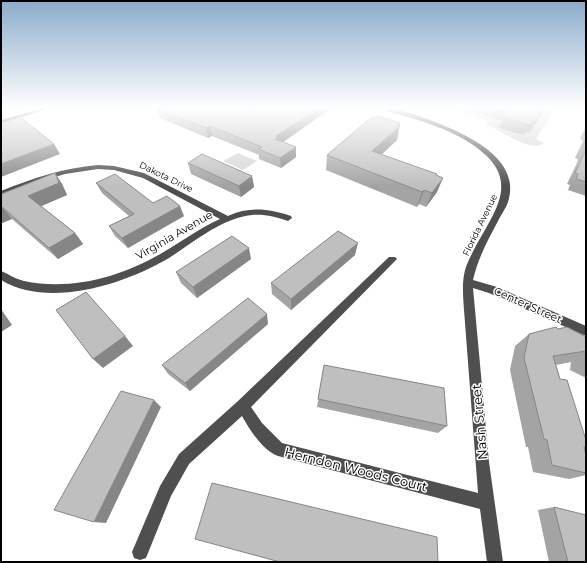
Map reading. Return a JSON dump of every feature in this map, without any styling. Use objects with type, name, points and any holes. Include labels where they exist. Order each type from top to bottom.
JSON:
[{"type":"street","name":"Florida Avenue","points":[[458,134],[485,150],[497,161],[507,181],[507,191],[504,201],[472,263],[468,282]]},
{"type":"street","name":"Dakota Drive","points":[[1,194],[34,180],[68,171],[85,168],[115,168],[143,175],[227,219]]},
{"type":"street","name":"Virginia Avenue","points":[[1,275],[20,284],[40,288],[85,286],[108,281],[151,264],[227,219],[258,211],[279,214],[288,218]]},
{"type":"street","points":[[140,552],[163,496],[184,459],[243,406],[392,259]]},
{"type":"street","name":"Center Street","points":[[468,282],[493,290],[586,331]]},
{"type":"street","name":"Nash Street","points":[[468,282],[468,310],[482,462],[496,562]]},
{"type":"street","name":"Herndon Woods Court","points":[[243,406],[257,428],[278,449],[488,503]]},
{"type":"shaded area","points":[[505,134],[539,134],[536,139],[544,143],[538,146],[531,146]]},
{"type":"shaded area","points":[[238,153],[257,161],[243,170],[223,161]]},
{"type":"building","points":[[1,134],[42,134],[54,144],[1,164]]},
{"type":"building","points":[[230,134],[279,134],[275,139],[296,147],[280,158],[258,149],[262,147]]},
{"type":"building","points":[[352,134],[391,134],[372,151],[437,174],[436,175],[443,178],[432,193],[424,190],[422,192],[327,155]]},
{"type":"building","points":[[586,140],[586,148],[583,147]]},
{"type":"building","points":[[586,148],[586,182],[576,179],[578,174],[575,173]]},
{"type":"building","points":[[202,154],[252,176],[239,186],[188,163]]},
{"type":"building","points":[[55,173],[59,183],[28,196],[75,233],[49,248],[2,207],[1,208],[1,194]]},
{"type":"building","points":[[115,174],[153,203],[167,196],[180,206],[122,238],[109,226],[134,214],[96,183]]},
{"type":"building","points":[[338,231],[358,243],[291,299],[271,283]]},
{"type":"building","points":[[232,236],[249,248],[193,287],[176,272]]},
{"type":"building","points":[[86,292],[125,336],[93,359],[56,310]]},
{"type":"building","points":[[248,298],[267,314],[185,383],[162,365]]},
{"type":"building","points":[[556,327],[558,329],[567,327],[586,337],[586,351],[553,356],[560,379],[567,380],[586,440],[586,448],[584,447],[586,455],[586,473],[552,465],[547,440],[544,439],[524,358],[529,334]]},
{"type":"building","points":[[324,365],[444,388],[447,426],[318,399]]},
{"type":"building","points":[[121,391],[154,400],[94,522],[54,510]]},
{"type":"building","points":[[212,483],[437,537],[438,562],[280,562],[195,539]]},
{"type":"building","points":[[554,507],[586,515],[586,562],[568,562]]}]
